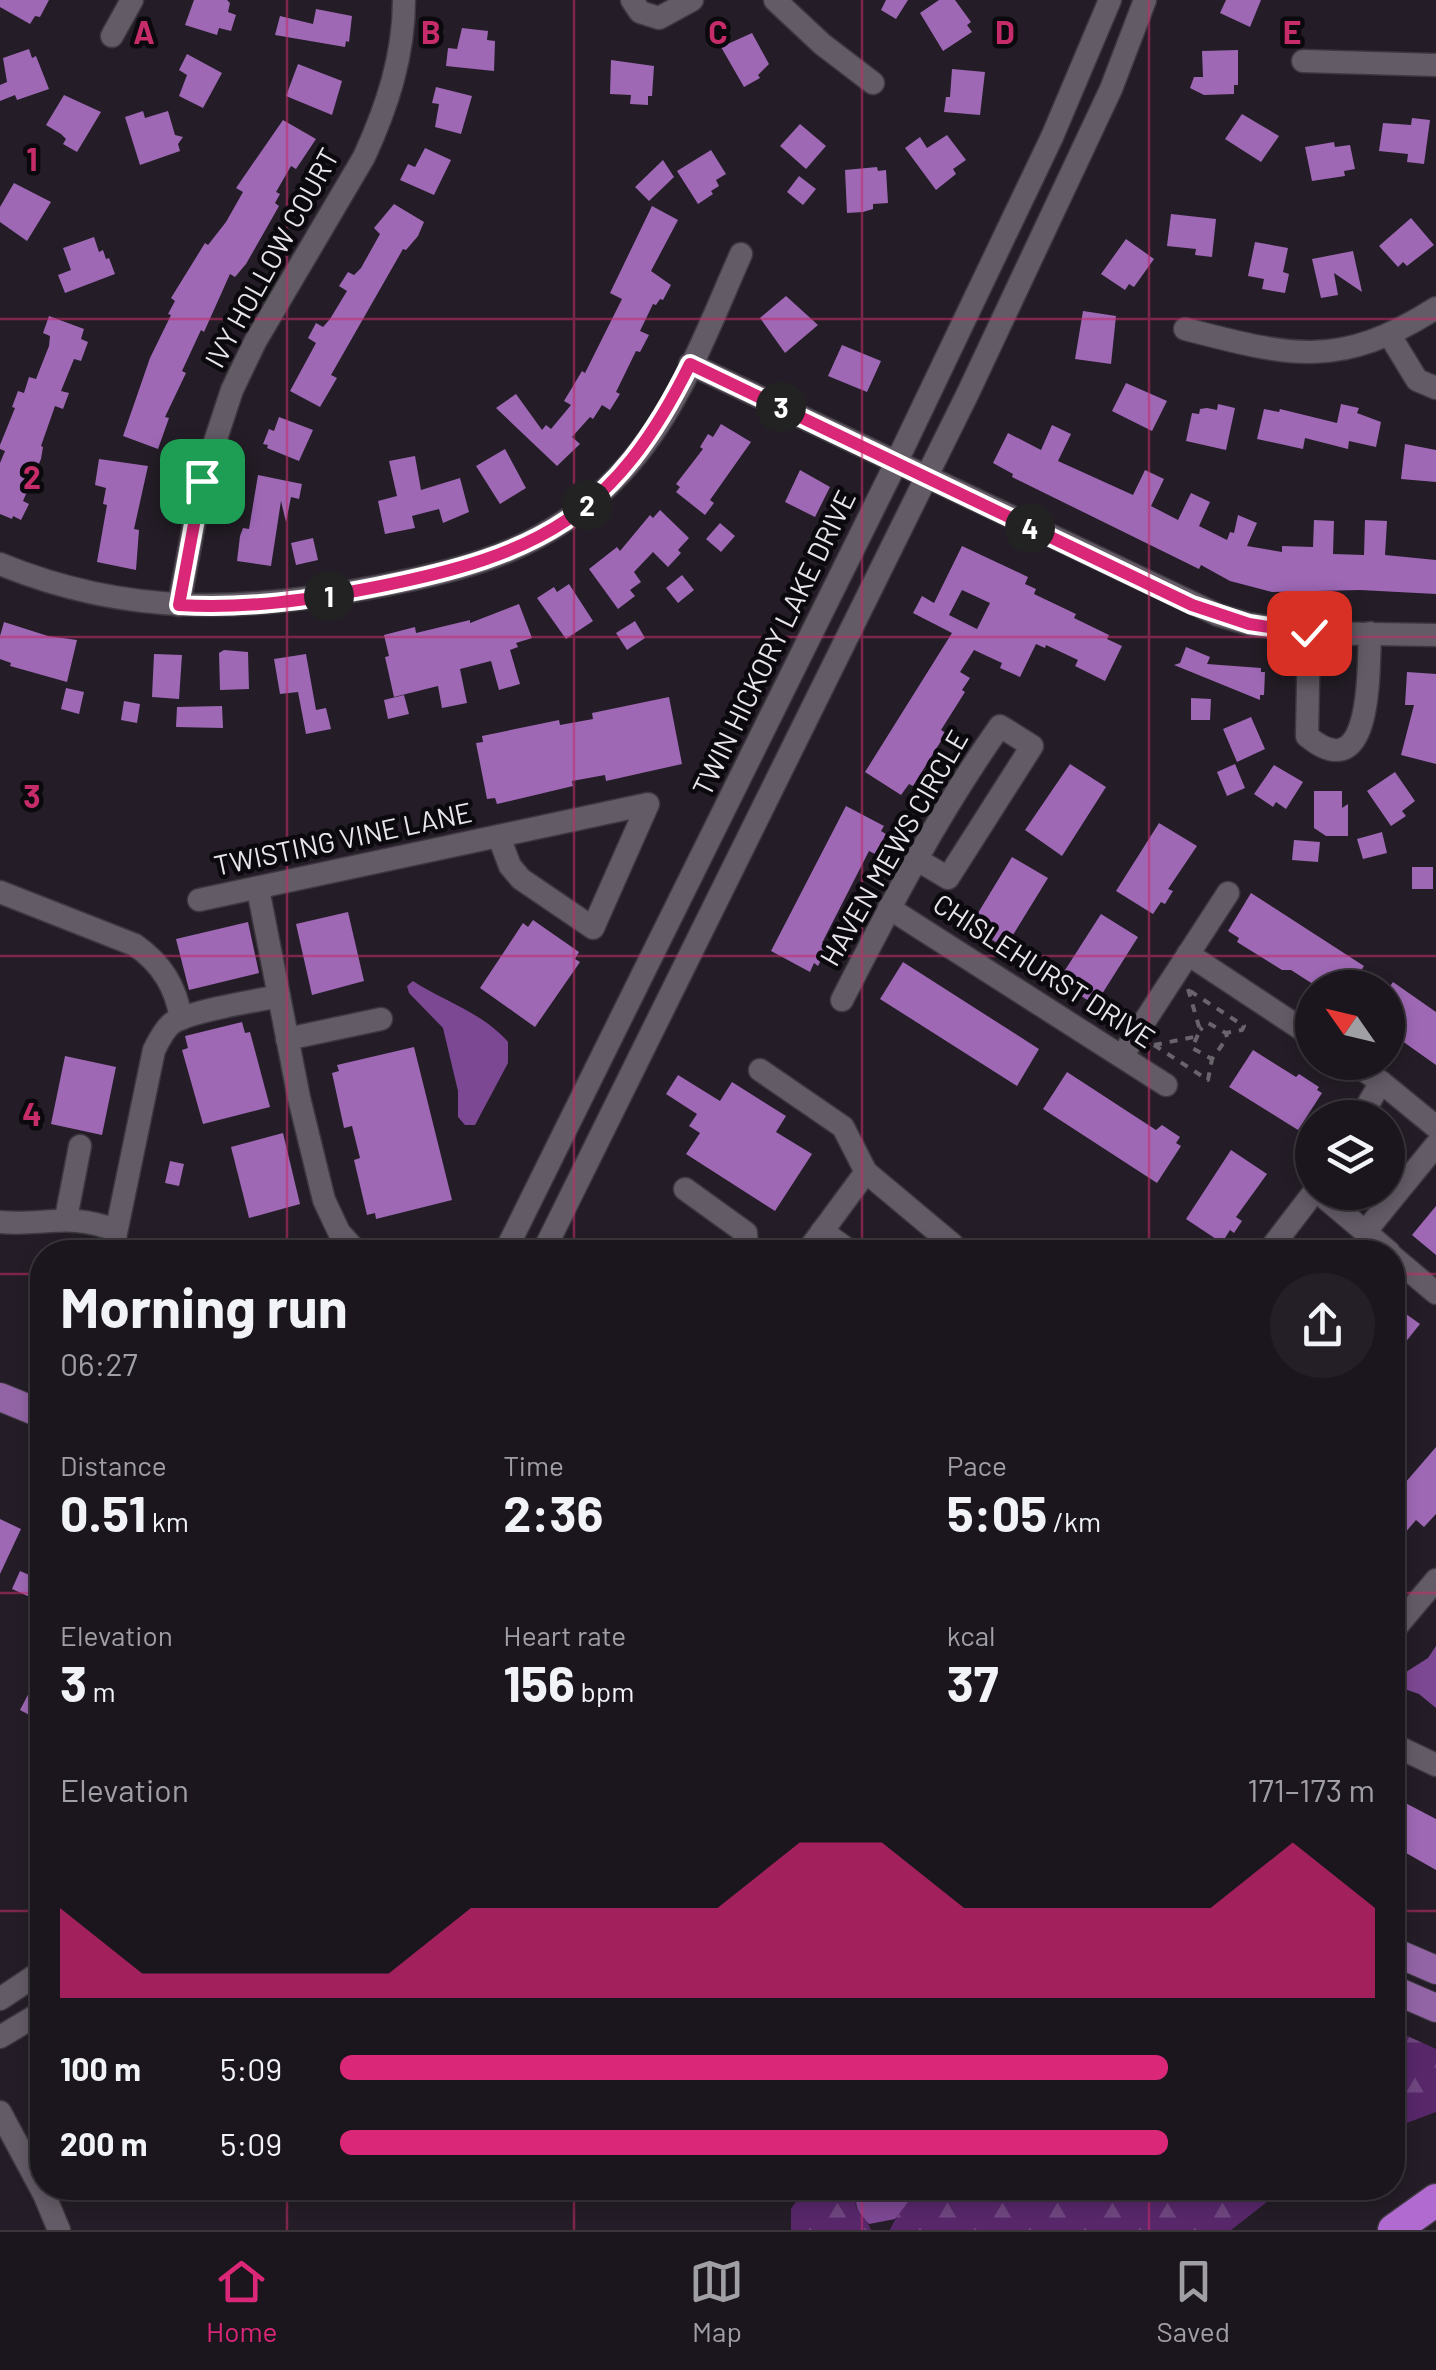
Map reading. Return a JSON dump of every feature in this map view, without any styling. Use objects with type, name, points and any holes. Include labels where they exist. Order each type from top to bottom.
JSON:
[{"type":"highway","points":[[1394,2230],[1436,2200]]},
{"type":"main road","points":[[0,1398],[30,1409]]},
{"type":"main road","points":[[1405,1957],[1436,1970]]},
{"type":"main road","points":[[1405,1995],[1436,2008]]},
{"type":"street","points":[[112,36],[132,0]]},
{"type":"street","name":"IVY HOLLOW COURT","points":[[179,605],[202,481],[220,423],[255,342],[377,129],[399,58],[404,0]]},
{"type":"street","points":[[632,0],[640,12],[660,18],[692,0]]},
{"type":"street","points":[[775,0],[822,44],[873,83]]},
{"type":"street","name":"TWIN HICKORY LAKE DRIVE","points":[[510,1240],[896,464],[1052,138],[1110,0]]},
{"type":"street","points":[[548,1240],[926,478],[1083,151],[1145,0]]},
{"type":"street","points":[[1303,61],[1436,65]]},
{"type":"street","points":[[0,564],[86,592],[142,603],[226,608],[279,604],[447,573],[500,557],[572,517],[624,470],[658,424],[741,254]]},
{"type":"street","points":[[1185,330],[1287,353],[1357,346],[1389,334],[1436,308]]},
{"type":"street","points":[[1389,334],[1416,380],[1436,388]]},
{"type":"street","points":[[690,364],[1218,616],[1309,633],[1436,635]]},
{"type":"street","points":[[1309,633],[1307,736],[1323,749],[1339,750],[1352,742],[1364,726],[1370,633]]},
{"type":"street","name":"HAVEN MEWS CIRCLE","points":[[842,1000],[889,908],[948,803],[1000,726],[1032,746],[948,878],[916,860]]},
{"type":"street","name":"TWISTING VINE LANE","points":[[198,900],[648,804],[593,928],[522,880],[510,866],[499,836]]},
{"type":"street","points":[[258,889],[324,1200],[346,1240]]},
{"type":"street","points":[[0,892],[146,952],[171,982],[181,1020]]},
{"type":"street","points":[[1122,1056],[1228,893]]},
{"type":"street","name":"CHISLEHURST DRIVE","points":[[889,908],[1166,1085]]},
{"type":"street","points":[[1188,954],[1295,1025]]},
{"type":"street","points":[[113,1240],[154,1050],[172,1023],[279,996]]},
{"type":"street","points":[[288,1039],[381,1019]]},
{"type":"street","points":[[760,1070],[843,1127],[866,1172],[947,1240]]},
{"type":"street","points":[[1378,1080],[1436,1127]]},
{"type":"street","points":[[1370,1100],[1381,1082]]},
{"type":"street","points":[[66,1218],[80,1146]]},
{"type":"street","points":[[1365,1232],[1436,1146]]},
{"type":"street","points":[[815,1240],[866,1172]]},
{"type":"street","points":[[685,1189],[746,1233],[746,1240]]},
{"type":"street","points":[[1278,1240],[1302,1210]]},
{"type":"street","points":[[1338,1210],[1374,1240]]},
{"type":"street","points":[[0,1222],[66,1218],[109,1240]]},
{"type":"street","points":[[822,1231],[834,1240]]},
{"type":"street","points":[[1405,1266],[1436,1293]]},
{"type":"street","points":[[1405,1617],[1436,1580]]},
{"type":"street","points":[[1405,1750],[1436,1766]]},
{"type":"street","points":[[0,1998],[30,1979]]},
{"type":"street","points":[[0,2037],[30,2019]]},
{"type":"street","points":[[0,2112],[30,2168]]},
{"type":"street","points":[[46,2200],[59,2230]]},
{"type":"path","points":[[1180,1002],[1188,990]]},
{"type":"path","points":[[1188,990],[1200,1030]]},
{"type":"path","points":[[1188,990],[1244,1026],[1242,1030],[1226,1033],[1208,1023],[1200,1030],[1192,1048],[1212,1059]]},
{"type":"path","points":[[1147,1056],[1165,1028]]},
{"type":"path","points":[[1154,1044],[1208,1080],[1212,1059],[1226,1033]]},
{"type":"path","points":[[1154,1044],[1195,1036]]},
{"type":"green space","points":[[1405,2035],[1436,2049],[1436,2112],[1405,2124]]},
{"type":"green space","points":[[797,2200],[856,2200],[871,2230],[791,2230],[791,2209]]},
{"type":"green space","points":[[912,2200],[1270,2200],[1231,2230],[890,2230]]},
{"type":"shaded area","points":[[413,981],[474,1015],[508,1042],[508,1063],[475,1125],[465,1125],[458,1117],[458,1091],[443,1028],[409,993],[407,986]]},
{"type":"shaded area","points":[[1436,1646],[1436,1708],[1419,1694],[1405,1689],[1405,1673],[1428,1658]]},
{"type":"shaded area","points":[[857,2200],[910,2200],[895,2219],[869,2224],[857,2207]]},
{"type":"building","points":[[0,0],[49,0],[40,17],[35,16],[30,24],[0,7]]},
{"type":"building","points":[[194,0],[227,0],[228,12],[236,15],[231,31],[219,28],[217,35],[185,25]]},
{"type":"building","points":[[886,0],[908,0],[896,19],[881,10]]},
{"type":"building","points":[[939,0],[955,0],[971,22],[967,25],[972,32],[943,51],[920,13]]},
{"type":"building","points":[[1226,0],[1261,0],[1250,27],[1220,13]]},
{"type":"building","points":[[316,9],[352,16],[345,47],[275,35],[280,16],[313,24]]},
{"type":"building","points":[[462,28],[488,31],[487,40],[495,41],[494,71],[446,66],[448,48],[457,49]]},
{"type":"building","points":[[752,33],[769,64],[758,75],[760,78],[744,87],[721,47]]},
{"type":"building","points":[[29,49],[32,58],[36,56],[49,89],[17,100],[15,95],[0,101],[0,85],[7,82],[3,58]]},
{"type":"building","points":[[1238,50],[1238,85],[1234,85],[1234,94],[1204,95],[1190,88],[1194,77],[1203,77],[1202,51]]},
{"type":"building","points":[[187,54],[222,73],[203,108],[179,96],[187,75],[179,70]]},
{"type":"building","points":[[611,60],[654,66],[648,105],[630,104],[631,95],[610,94]]},
{"type":"building","points":[[298,64],[342,81],[332,115],[286,96]]},
{"type":"building","points":[[952,69],[985,72],[980,115],[944,112],[946,97],[950,97]]},
{"type":"building","points":[[436,87],[472,96],[461,134],[435,127],[439,104],[432,103]]},
{"type":"building","points":[[64,95],[101,112],[77,152],[63,144],[66,139],[46,125]]},
{"type":"building","points":[[143,111],[145,118],[168,111],[175,135],[183,137],[178,144],[180,151],[140,165],[125,117]]},
{"type":"building","points":[[1242,114],[1279,136],[1261,162],[1225,139]]},
{"type":"building","points":[[1412,118],[1430,120],[1424,164],[1407,162],[1408,154],[1379,151],[1383,123],[1411,125]]},
{"type":"building","points":[[283,120],[316,139],[296,169],[291,166],[276,192],[280,194],[275,203],[279,206],[246,264],[235,277],[230,274],[204,332],[201,330],[165,417],[169,418],[158,449],[123,436],[150,358],[171,315],[168,314],[175,301],[171,298],[205,243],[208,245],[226,222],[243,192],[236,188]]},
{"type":"building","points":[[800,124],[826,146],[806,169],[780,146]]},
{"type":"building","points":[[947,135],[966,160],[936,190],[905,148],[920,137],[927,148]]},
{"type":"building","points":[[1334,142],[1335,147],[1350,145],[1355,169],[1344,171],[1345,176],[1312,181],[1305,147]]},
{"type":"building","points":[[425,148],[451,160],[434,195],[400,180],[408,164],[415,167]]},
{"type":"building","points":[[711,150],[726,174],[716,180],[719,186],[711,191],[713,194],[698,204],[677,171]]},
{"type":"building","points":[[663,160],[674,177],[649,201],[635,187]]},
{"type":"building","points":[[877,167],[878,171],[886,170],[888,203],[847,213],[845,170]]},
{"type":"building","points":[[799,176],[816,189],[803,205],[787,192]]},
{"type":"building","points":[[14,183],[51,202],[27,241],[0,222],[0,207]]},
{"type":"building","points":[[394,204],[424,222],[418,236],[403,249],[331,375],[337,378],[320,407],[290,391],[316,343],[308,338],[316,323],[323,327],[330,319],[347,291],[339,286],[348,272],[354,275],[361,268],[380,234],[374,228]]},
{"type":"building","points":[[652,206],[678,220],[651,271],[671,285],[663,300],[653,304],[640,331],[649,335],[640,352],[636,351],[610,410],[602,405],[593,419],[590,417],[572,437],[580,444],[557,466],[496,408],[516,394],[542,430],[546,425],[551,429],[571,405],[564,401],[582,371],[585,373],[622,299],[610,293]]},
{"type":"building","points":[[1171,214],[1216,219],[1212,257],[1195,255],[1196,249],[1167,246]]},
{"type":"building","points":[[1411,218],[1434,245],[1407,266],[1403,262],[1398,267],[1379,246]]},
{"type":"building","points":[[94,237],[99,252],[103,250],[109,258],[115,274],[65,293],[58,275],[71,270],[63,248]]},
{"type":"building","points":[[1126,239],[1154,259],[1134,287],[1129,284],[1125,290],[1101,274]]},
{"type":"building","points":[[1255,242],[1288,248],[1283,272],[1289,274],[1285,293],[1262,289],[1264,279],[1248,276]]},
{"type":"building","points":[[1353,251],[1362,292],[1334,273],[1338,295],[1321,298],[1312,259]]},
{"type":"building","points":[[786,296],[818,325],[785,353],[760,318]]},
{"type":"building","points":[[1083,311],[1116,316],[1111,364],[1075,359]]},
{"type":"building","points":[[49,316],[84,329],[81,339],[88,342],[81,361],[74,359],[61,391],[69,393],[63,409],[55,406],[41,446],[41,459],[23,501],[29,504],[21,520],[13,516],[12,519],[0,514],[0,463],[5,451],[0,445],[18,391],[24,393],[29,377],[36,379],[49,346],[50,336],[43,333]]},
{"type":"building","points":[[842,345],[881,361],[867,392],[828,376]]},
{"type":"building","points":[[1126,383],[1167,401],[1152,431],[1112,411]]},
{"type":"building","points":[[1218,404],[1235,408],[1226,450],[1186,441],[1192,413],[1199,414],[1200,409],[1207,408],[1217,410]]},
{"type":"building","points":[[1341,404],[1359,408],[1357,413],[1381,422],[1376,447],[1349,441],[1348,449],[1305,438],[1303,449],[1257,439],[1264,409],[1280,409],[1337,423]]},
{"type":"building","points":[[279,417],[313,430],[299,461],[263,444]]},
{"type":"building","points":[[721,424],[751,442],[710,500],[714,503],[705,515],[676,492],[680,487],[676,484],[703,449],[700,447],[708,434],[713,437]]},
{"type":"building","points":[[1052,425],[1071,434],[1058,461],[1133,495],[1145,470],[1164,479],[1151,506],[1178,520],[1191,493],[1210,502],[1199,526],[1227,540],[1230,532],[1234,533],[1238,515],[1257,523],[1247,546],[1282,552],[1282,546],[1313,547],[1314,520],[1334,521],[1333,554],[1364,555],[1365,520],[1387,521],[1385,555],[1436,560],[1436,594],[1360,590],[1272,592],[1230,581],[1201,565],[1199,569],[1012,477],[1013,474],[993,463],[1008,433],[1041,450]]},
{"type":"building","points":[[1405,444],[1436,450],[1436,482],[1401,479]]},
{"type":"building","points":[[505,449],[526,488],[500,504],[476,466]]},
{"type":"building","points":[[415,456],[421,490],[460,478],[469,512],[443,523],[439,509],[412,516],[415,528],[385,534],[378,501],[397,496],[389,461]]},
{"type":"building","points":[[99,459],[148,466],[134,529],[139,530],[136,570],[97,562],[107,505],[103,504],[106,488],[95,485]]},
{"type":"building","points":[[800,470],[830,487],[815,517],[785,502]]},
{"type":"building","points":[[258,475],[302,484],[299,499],[291,497],[286,522],[281,501],[271,566],[237,561],[243,528],[249,529]]},
{"type":"building","points":[[660,510],[689,538],[668,567],[653,552],[634,572],[641,582],[630,590],[635,596],[618,609],[589,569],[617,547],[620,551],[650,515],[653,518]]},
{"type":"building","points":[[720,523],[735,536],[721,552],[706,539]]},
{"type":"building","points":[[313,538],[318,560],[296,565],[291,543]]},
{"type":"building","points":[[962,546],[1028,577],[1025,584],[1036,589],[1034,594],[1076,614],[1074,618],[1122,646],[1105,681],[1075,666],[1078,660],[1046,645],[1045,648],[1036,644],[1020,677],[974,650],[960,672],[970,678],[941,730],[946,733],[913,786],[909,784],[901,795],[865,772],[952,633],[913,613],[922,596],[934,603]],"holes":[[[962,590],[990,603],[977,629],[949,615]]]},
{"type":"building","points":[[682,575],[694,590],[678,603],[666,588]]},
{"type":"building","points":[[569,584],[593,621],[566,639],[537,598],[554,587],[557,592]]},
{"type":"building","points":[[519,604],[532,638],[516,643],[518,647],[510,650],[520,684],[499,690],[491,661],[460,669],[467,703],[442,708],[438,686],[394,697],[384,635],[415,627],[416,633],[470,623]]},
{"type":"building","points":[[635,621],[645,638],[627,650],[616,633]]},
{"type":"building","points":[[4,622],[48,636],[77,640],[67,682],[10,666],[11,663],[0,659]]},
{"type":"building","points":[[1186,647],[1210,657],[1207,664],[1261,668],[1265,672],[1264,695],[1260,695],[1260,700],[1174,665],[1180,663]]},
{"type":"building","points":[[248,652],[249,689],[220,690],[219,653]]},
{"type":"building","points":[[154,654],[182,655],[179,699],[152,697]]},
{"type":"building","points":[[306,654],[316,710],[326,708],[331,729],[306,734],[298,692],[280,694],[274,659]]},
{"type":"building","points":[[1407,672],[1436,674],[1436,764],[1401,755],[1414,705],[1405,705]]},
{"type":"building","points":[[66,688],[84,692],[79,714],[61,709]]},
{"type":"building","points":[[404,695],[409,714],[388,719],[384,700]]},
{"type":"building","points":[[669,697],[682,764],[606,781],[605,775],[572,781],[573,786],[497,804],[495,798],[487,799],[476,743],[483,742],[482,736],[559,720],[560,725],[593,719],[592,713]]},
{"type":"building","points":[[1191,698],[1211,699],[1210,720],[1191,720]]},
{"type":"building","points":[[124,701],[140,704],[137,723],[121,720]]},
{"type":"building","points":[[222,706],[223,728],[176,727],[177,707]]},
{"type":"building","points":[[1251,717],[1265,749],[1237,762],[1223,729]]},
{"type":"building","points":[[1070,764],[1106,787],[1062,856],[1025,830]]},
{"type":"building","points":[[1235,764],[1245,788],[1227,796],[1217,772]]},
{"type":"building","points":[[1274,765],[1303,782],[1286,809],[1276,802],[1273,807],[1254,794]]},
{"type":"building","points":[[1395,772],[1415,801],[1402,811],[1406,816],[1391,826],[1367,791]]},
{"type":"building","points":[[1314,791],[1342,791],[1342,808],[1348,804],[1348,836],[1326,836],[1314,828]]},
{"type":"building","points":[[846,806],[884,826],[881,831],[886,834],[875,854],[869,851],[822,943],[828,946],[818,966],[814,963],[810,972],[771,951]]},
{"type":"building","points":[[1159,823],[1197,846],[1168,889],[1173,891],[1165,904],[1161,902],[1153,914],[1116,891]]},
{"type":"building","points":[[1382,832],[1387,853],[1363,859],[1357,839]]},
{"type":"building","points":[[1294,840],[1320,842],[1318,862],[1292,860]]},
{"type":"building","points":[[1012,857],[1048,878],[1005,948],[967,924]]},
{"type":"building","points":[[1412,867],[1433,867],[1433,889],[1412,889]]},
{"type":"building","points":[[1251,893],[1364,966],[1361,970],[1282,970],[1237,942],[1239,938],[1228,931]]},
{"type":"building","points":[[348,912],[364,981],[312,995],[296,924]]},
{"type":"building","points":[[1101,914],[1138,937],[1095,1005],[1058,981]]},
{"type":"building","points":[[533,920],[579,952],[575,959],[580,962],[535,1027],[480,988],[523,923],[528,927]]},
{"type":"building","points":[[248,922],[259,973],[189,990],[176,939]]},
{"type":"building","points":[[903,962],[1039,1049],[1017,1086],[880,999]]},
{"type":"building","points":[[1405,990],[1436,1012],[1436,1065],[1405,1043]]},
{"type":"building","points":[[242,1022],[245,1033],[250,1032],[270,1107],[203,1124],[182,1050],[188,1048],[185,1036]]},
{"type":"building","points":[[414,1047],[452,1200],[376,1219],[375,1213],[367,1215],[354,1160],[360,1158],[352,1126],[344,1128],[332,1073],[339,1071],[337,1065]]},
{"type":"building","points":[[1253,1050],[1295,1080],[1308,1080],[1322,1093],[1317,1100],[1295,1100],[1295,1128],[1229,1087]]},
{"type":"building","points":[[65,1056],[116,1067],[102,1135],[51,1124]]},
{"type":"building","points":[[1067,1072],[1156,1130],[1162,1125],[1180,1137],[1176,1143],[1181,1146],[1157,1183],[1043,1109]]},
{"type":"building","points":[[678,1075],[720,1101],[732,1082],[786,1116],[776,1132],[812,1154],[775,1211],[686,1154],[700,1133],[689,1126],[697,1114],[666,1094]]},
{"type":"building","points":[[283,1133],[300,1204],[249,1218],[231,1147]]},
{"type":"building","points":[[1231,1150],[1267,1174],[1236,1217],[1242,1221],[1224,1240],[1218,1240],[1186,1219]]},
{"type":"building","points":[[170,1161],[184,1164],[179,1186],[165,1183]]},
{"type":"building","points":[[1436,1206],[1436,1255],[1412,1235]]},
{"type":"building","points":[[1405,1313],[1420,1324],[1405,1343]]},
{"type":"building","points":[[1436,1447],[1436,1514],[1424,1527],[1416,1520],[1405,1533],[1405,1483]]},
{"type":"building","points":[[0,1519],[21,1529],[0,1574]]},
{"type":"building","points":[[20,1571],[30,1575],[30,1597],[12,1589]]},
{"type":"building","points":[[30,1691],[30,1715],[20,1710]]},
{"type":"building","points":[[1405,1803],[1436,1819],[1436,1870],[1405,1852]]},
{"type":"route","points":[[202,481],[179,605],[226,608],[279,604],[447,573],[500,557],[542,536],[598,496],[649,439],[690,364],[1192,605],[1249,624],[1309,633]]}]
